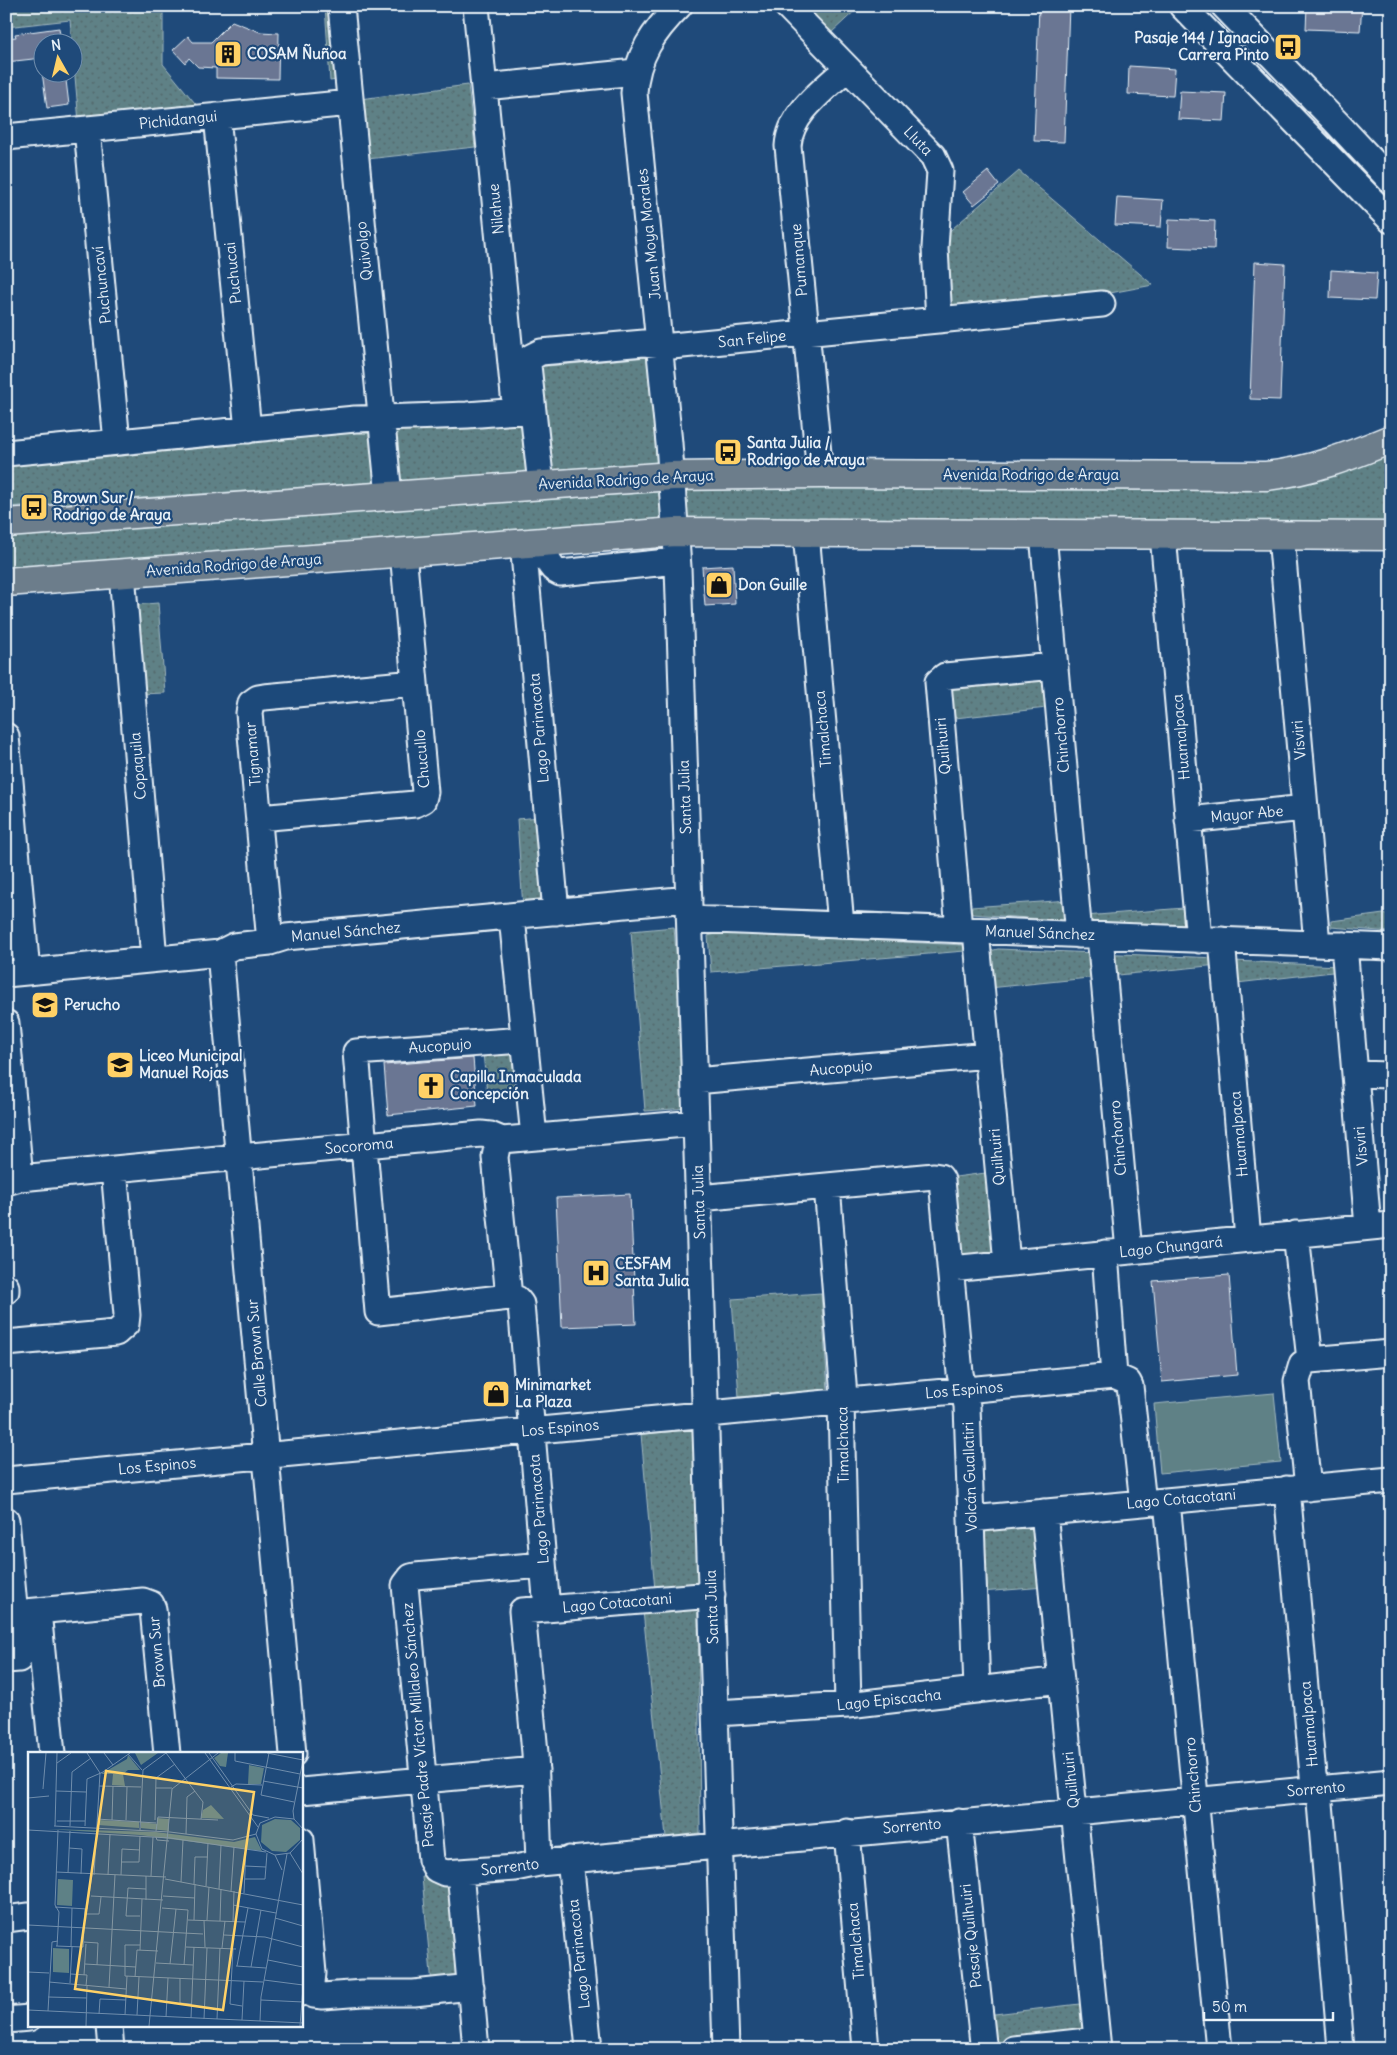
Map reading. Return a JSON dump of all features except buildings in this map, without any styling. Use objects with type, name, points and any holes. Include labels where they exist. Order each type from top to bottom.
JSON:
[{"type":"main road","name":"Avenida Rodrigo de Araya","points":[[6,523],[672,476],[820,474],[1266,476],[1288,474],[1332,462],[1391,439]]},
{"type":"main road","name":"Avenida Rodrigo de Araya","points":[[6,582],[675,532],[1391,536]]},
{"type":"street","name":"Quivolgo","points":[[341,6],[389,496]]},
{"type":"street","name":"Nilahue","points":[[476,6],[484,87],[524,411]]},
{"type":"street","name":"Juan Moya Morales","points":[[672,476],[635,103],[636,72],[640,59],[652,37],[679,6]]},
{"type":"street","name":"Lluta","points":[[787,6],[933,156],[938,165],[940,177],[934,248],[939,320]]},
{"type":"street","points":[[1182,6],[1391,220]]},
{"type":"street","points":[[1224,6],[1391,181]]},
{"type":"street","name":"Pumanque","points":[[820,474],[789,137],[796,119],[847,68]]},
{"type":"street","points":[[484,87],[636,72]]},
{"type":"street","name":"Pichidangui","points":[[6,137],[350,102]]},
{"type":"street","name":"Puchucai","points":[[217,116],[248,430]]},
{"type":"street","name":"Puchuncaví","points":[[87,129],[117,442]]},
{"type":"street","name":"San Felipe","points":[[541,484],[524,411],[528,365],[531,357],[535,354],[547,351],[644,343],[672,346],[1102,304]]},
{"type":"street","points":[[6,453],[381,418],[524,411]]},
{"type":"street","name":"Santa Julia","points":[[672,476],[677,561],[695,1081],[726,2049]]},
{"type":"street","name":"Timalchaca","points":[[806,532],[840,926]]},
{"type":"street","name":"Chinchorro","points":[[1043,534],[1055,666],[1089,935],[1117,1252],[1114,1376],[1128,1382],[1130,1386],[1155,1502],[1195,1800],[1219,2049]]},
{"type":"street","name":"Huamalpaca","points":[[1163,535],[1188,820],[1210,940],[1248,1239]]},
{"type":"street","name":"Visviri","points":[[1281,536],[1317,944]]},
{"type":"street","points":[[534,543],[555,571],[560,573],[677,561]]},
{"type":"street","name":"Lago Parinacota","points":[[534,543],[556,912]]},
{"type":"street","name":"Chucullo","points":[[259,818],[415,804],[423,800],[425,792],[403,552]]},
{"type":"street","name":"Copaquila","points":[[122,573],[154,960]]},
{"type":"street","name":"Quilhuiri","points":[[1007,1263],[988,1055],[968,930],[938,682],[945,676],[1055,666]]},
{"type":"street","name":"Tignamar","points":[[270,942],[249,708],[254,700],[264,697],[415,683]]},
{"type":"street","points":[[6,736],[17,973]]},
{"type":"street","name":"Mayor Abe","points":[[1188,820],[1305,808]]},
{"type":"street","name":"Manuel Sánchez","points":[[17,973],[220,953],[234,946],[270,942],[286,937],[556,912],[689,909],[840,926],[1391,947]]},
{"type":"street","points":[[512,917],[534,1137]]},
{"type":"street","name":"Visviri","points":[[1344,945],[1355,1074],[1379,1226]]},
{"type":"street","name":"Calle Brown Sur","points":[[220,953],[293,1752]]},
{"type":"street","points":[[6,1023],[13,1180]]},
{"type":"street","name":"Aucopujo","points":[[364,1145],[356,1052],[524,1040]]},
{"type":"street","name":"Aucopujo","points":[[695,1081],[988,1055]]},
{"type":"street","points":[[1355,1074],[1391,1075]]},
{"type":"street","name":"Socoroma","points":[[13,1180],[481,1134],[490,1134],[502,1140],[696,1122]]},
{"type":"street","points":[[364,1145],[378,1312],[508,1297],[495,1157],[497,1147],[502,1140]]},
{"type":"street","points":[[6,1343],[116,1333],[124,1328],[127,1315],[114,1169]]},
{"type":"street","name":"Volcán Guallatiri","points":[[827,1186],[937,1175],[943,1183],[960,1373],[967,1406],[977,1690]]},
{"type":"street","points":[[699,1198],[827,1186]]},
{"type":"street","name":"Timalchaca","points":[[827,1186],[844,1396],[841,1402],[848,1705]]},
{"type":"street","name":"Lago Chungará","points":[[950,1268],[1379,1226]]},
{"type":"street","points":[[1296,1234],[1310,1360]]},
{"type":"street","name":"Lago Parinacota","points":[[508,1297],[517,1299],[521,1304],[547,1609]]},
{"type":"street","points":[[1298,1488],[1297,1381],[1302,1364],[1310,1360],[1391,1353]]},
{"type":"street","name":"Los Espinos","points":[[6,1480],[1114,1376]]},
{"type":"street","name":"Lago Cotacotani","points":[[971,1519],[1391,1480]]},
{"type":"street","name":"Huamalpaca","points":[[1298,1488],[1312,1766],[1320,1803],[1341,2049]]},
{"type":"street","name":"Quilhuiri","points":[[1044,1512],[1097,2044]]},
{"type":"street","points":[[6,1520],[27,1612],[52,1752]]},
{"type":"street","name":"Pasaje Padre Víctor Millaleo Sánchez","points":[[436,1868],[430,1860],[405,1589],[407,1580],[415,1576],[544,1564]]},
{"type":"street","name":"Lago Cotacotani","points":[[536,1770],[522,1611],[712,1595]]},
{"type":"street","name":"Brown Sur","points":[[27,1612],[143,1601],[151,1604],[167,1752]]},
{"type":"street","points":[[6,1660],[19,1659],[27,1612]]},
{"type":"street","name":"Lago Episcacha","points":[[716,1713],[848,1705],[1061,1680]]},
{"type":"street","points":[[302,1791],[536,1770],[539,1863]]},
{"type":"street","name":"Sorrento","points":[[436,1868],[445,1873],[515,1868],[570,1859],[720,1844],[1391,1782]]},
{"type":"street","name":"Pasaje Quilhuiri","points":[[959,1822],[983,2043],[986,2049]]},
{"type":"street","name":"Timalchaca","points":[[847,1832],[866,2049]]},
{"type":"street","points":[[302,1851],[313,1973],[312,1983],[303,1992],[323,1996],[363,1993],[414,1993],[471,1987]]},
{"type":"street","name":"Lago Parinacota","points":[[570,1859],[588,2049]]},
{"type":"street","points":[[460,1872],[476,2049]]},
{"type":"street","points":[[6,1919],[28,1916]]},
{"type":"street","points":[[6,2020],[28,2018]]},
{"type":"street","points":[[109,2028],[111,2049]]},
{"type":"street","points":[[1014,2049],[1097,2044]]},
{"type":"green space","points":[[6,6],[163,6],[163,64],[199,108],[79,122],[75,82],[82,82],[82,32],[71,32],[70,20],[6,27]]},
{"type":"green space","points":[[325,6],[331,6],[337,80],[330,81]]},
{"type":"green space","points":[[805,6],[860,6],[831,33]]},
{"type":"green space","points":[[468,85],[475,147],[367,159],[360,99]]},
{"type":"green space","points":[[1019,171],[1153,285],[1110,293],[943,312],[945,235]]},
{"type":"green space","points":[[649,357],[657,468],[399,484],[391,424],[540,418],[536,367]]},
{"type":"green space","points":[[374,427],[378,482],[6,507],[6,459]]},
{"type":"green space","points":[[1391,455],[1391,525],[86,563],[6,568],[6,537],[671,491],[819,488],[1248,491],[1321,478]]},
{"type":"green space","points":[[158,603],[165,693],[140,694],[133,605]]},
{"type":"green space","points":[[1044,679],[1047,708],[955,718],[951,689]]},
{"type":"green space","points":[[541,817],[548,906],[523,908],[517,819]]},
{"type":"green space","points":[[1069,900],[1071,921],[972,914],[971,907]]},
{"type":"green space","points":[[1184,908],[1186,929],[1086,922],[1085,916]]},
{"type":"green space","points":[[1391,913],[1391,932],[1331,927],[1331,921]]},
{"type":"green space","points":[[674,927],[688,1108],[645,1111],[631,931]]},
{"type":"green space","points":[[720,933],[964,945],[965,951],[711,972],[708,936]]},
{"type":"green space","points":[[998,949],[1217,958],[1218,965],[989,988],[986,952]]},
{"type":"green space","points":[[1234,961],[1338,966],[1341,971],[1237,983]]},
{"type":"green space","points":[[514,1050],[518,1091],[487,1093],[483,1053]]},
{"type":"green space","points":[[993,1172],[1001,1255],[958,1260],[948,1178]]},
{"type":"green space","points":[[821,1293],[828,1390],[739,1397],[732,1299]]},
{"type":"green space","points":[[1274,1393],[1281,1462],[1160,1473],[1154,1404]]},
{"type":"green space","points":[[694,1430],[699,1586],[655,1590],[641,1434]]},
{"type":"green space","points":[[1040,1522],[1045,1587],[981,1592],[975,1527]]},
{"type":"green space","points":[[698,1607],[700,1833],[666,1837],[643,1611]]},
{"type":"green space","points":[[422,1877],[442,1885],[453,1884],[463,1982],[432,1985]]},
{"type":"green space","points":[[1088,2003],[1091,2034],[990,2045],[986,2015]]},
{"type":"place","name":"Pasaje 144 / Ignacio Carrera Pinto","points":[[1288,47]]},
{"type":"place","name":"COSAM Ñuñoa","points":[[228,54]]},
{"type":"place","name":"Santa Julia / Rodrigo de Araya","points":[[728,452]]},
{"type":"place","name":"Brown Sur / Rodrigo de Araya","points":[[34,507]]},
{"type":"place","name":"Don Guille","points":[[719,585]]},
{"type":"place","name":"Perucho","points":[[45,1005]]},
{"type":"place","name":"Liceo Municipal Manuel Rojas","points":[[120,1065]]},
{"type":"place","name":"Capilla Inmaculada Concepción","points":[[431,1086]]},
{"type":"place","name":"CESFAM Santa Julia","points":[[596,1273]]},
{"type":"place","name":"Minimarket La Plaza","points":[[496,1394]]}]
